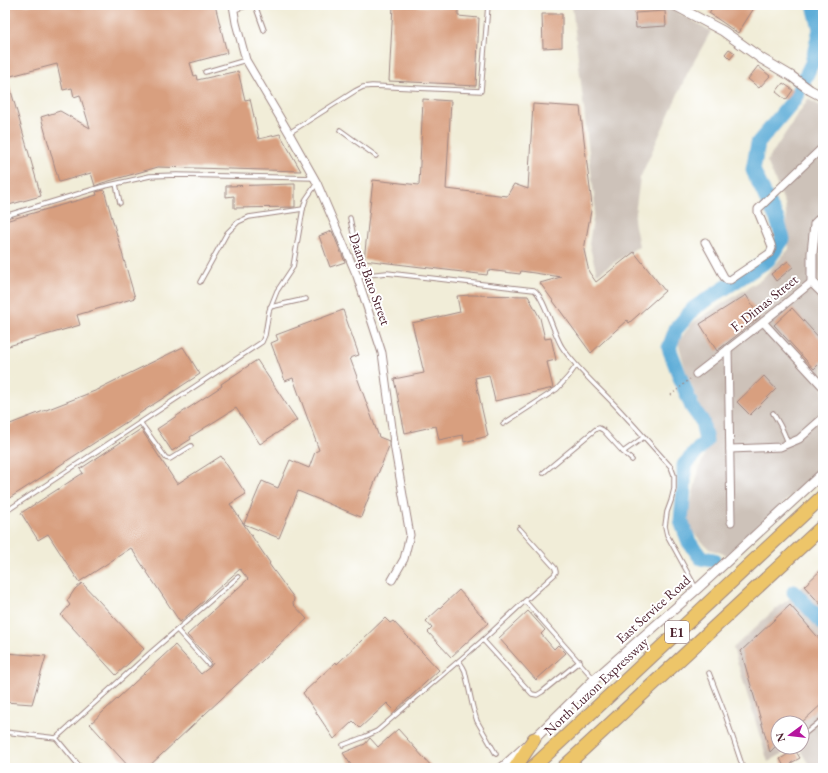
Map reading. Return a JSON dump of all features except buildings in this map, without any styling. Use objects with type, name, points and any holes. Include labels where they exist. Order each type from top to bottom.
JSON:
[{"type":"highway","name":"North Luzon Expressway","points":[[532,768],[823,496]]},
{"type":"highway","name":"E1","points":[[563,768],[823,526]]},
{"type":"highway","points":[[514,768],[534,738]]},
{"type":"street","points":[[674,5],[723,31],[762,59],[823,97]]},
{"type":"street","name":"Daang Bato Street","points":[[233,8],[246,60],[316,180],[357,276],[382,353],[395,450],[410,535],[404,559],[392,580]]},
{"type":"street","points":[[705,242],[727,280],[730,280],[770,252],[772,248],[771,244],[758,209],[823,147]]},
{"type":"street","name":"F. Dimas Street","points":[[696,374],[812,282],[812,253],[815,224],[823,216]]},
{"type":"street","points":[[812,282],[823,294]]},
{"type":"street","points":[[763,322],[823,387]]},
{"type":"street","points":[[728,349],[732,522]]},
{"type":"street","points":[[730,449],[780,447],[799,439],[823,418]]},
{"type":"street","name":"East Service Road","points":[[502,768],[595,679],[697,589],[823,473]]},
{"type":"lane","points":[[233,8],[250,5]]},
{"type":"lane","points":[[255,5],[264,30]]},
{"type":"lane","points":[[289,133],[363,87],[372,86],[481,91],[488,5]]},
{"type":"lane","points":[[205,72],[246,60]]},
{"type":"lane","points":[[340,130],[376,156]]},
{"type":"lane","points":[[5,216],[102,187],[150,176],[170,175],[316,180],[306,199],[303,209],[293,267],[277,290],[269,310],[265,335],[262,342],[5,512]]},
{"type":"lane","points":[[116,184],[120,203]]},
{"type":"lane","points":[[200,282],[226,233],[238,222],[249,217],[303,209]]},
{"type":"lane","points":[[350,218],[358,258],[369,275]]},
{"type":"lane","points":[[357,276],[387,274],[534,290],[538,292],[561,345],[576,366],[614,404],[671,467],[674,476],[674,489],[672,501],[667,512],[665,526],[667,535],[697,589]]},
{"type":"lane","points":[[270,307],[306,299]]},
{"type":"lane","points":[[503,424],[557,389],[568,378],[576,366]]},
{"type":"lane","points":[[772,412],[786,435],[788,444]]},
{"type":"lane","points":[[140,422],[166,458],[170,459],[191,446]]},
{"type":"lane","points":[[544,473],[596,428],[603,430],[632,460]]},
{"type":"lane","points":[[623,452],[644,437]]},
{"type":"lane","points":[[344,745],[377,731],[483,640],[554,575],[556,572],[555,568],[519,528]]},
{"type":"lane","points":[[56,738],[238,577]]},
{"type":"lane","points":[[525,601],[595,679]]},
{"type":"lane","points":[[177,630],[208,664]]},
{"type":"lane","points":[[483,640],[532,694],[537,695],[542,692],[580,662]]},
{"type":"lane","points":[[459,661],[464,667],[477,721],[496,754]]},
{"type":"lane","points":[[709,673],[725,714],[743,768]]},
{"type":"lane","points":[[810,729],[823,718]]},
{"type":"lane","points":[[5,732],[56,738],[81,768]]},
{"type":"path","points":[[671,394],[696,374]]},
{"type":"shaded area","points":[[572,5],[662,5],[711,31],[687,74],[640,178],[634,221],[639,246],[597,274],[589,244],[595,206]]},
{"type":"shaded area","points":[[808,99],[823,107],[823,467],[727,555],[709,549],[685,524],[700,466],[710,442],[703,413],[686,372],[678,342],[692,323],[762,279],[789,249],[785,204],[767,161]]},
{"type":"shaded area","points":[[823,568],[823,768],[811,768],[803,755],[810,755],[810,715],[770,715],[770,755],[780,755],[768,762],[733,648],[772,612],[789,599]]},
{"type":"waterway","points":[[713,560],[701,558],[689,542],[681,521],[684,489],[684,465],[706,441],[702,421],[692,407],[669,348],[676,329],[694,308],[768,260],[783,239],[777,219],[753,170],[758,143],[794,100],[812,63],[820,29],[814,5]]},
{"type":"waterway","points":[[794,592],[823,623]]}]
